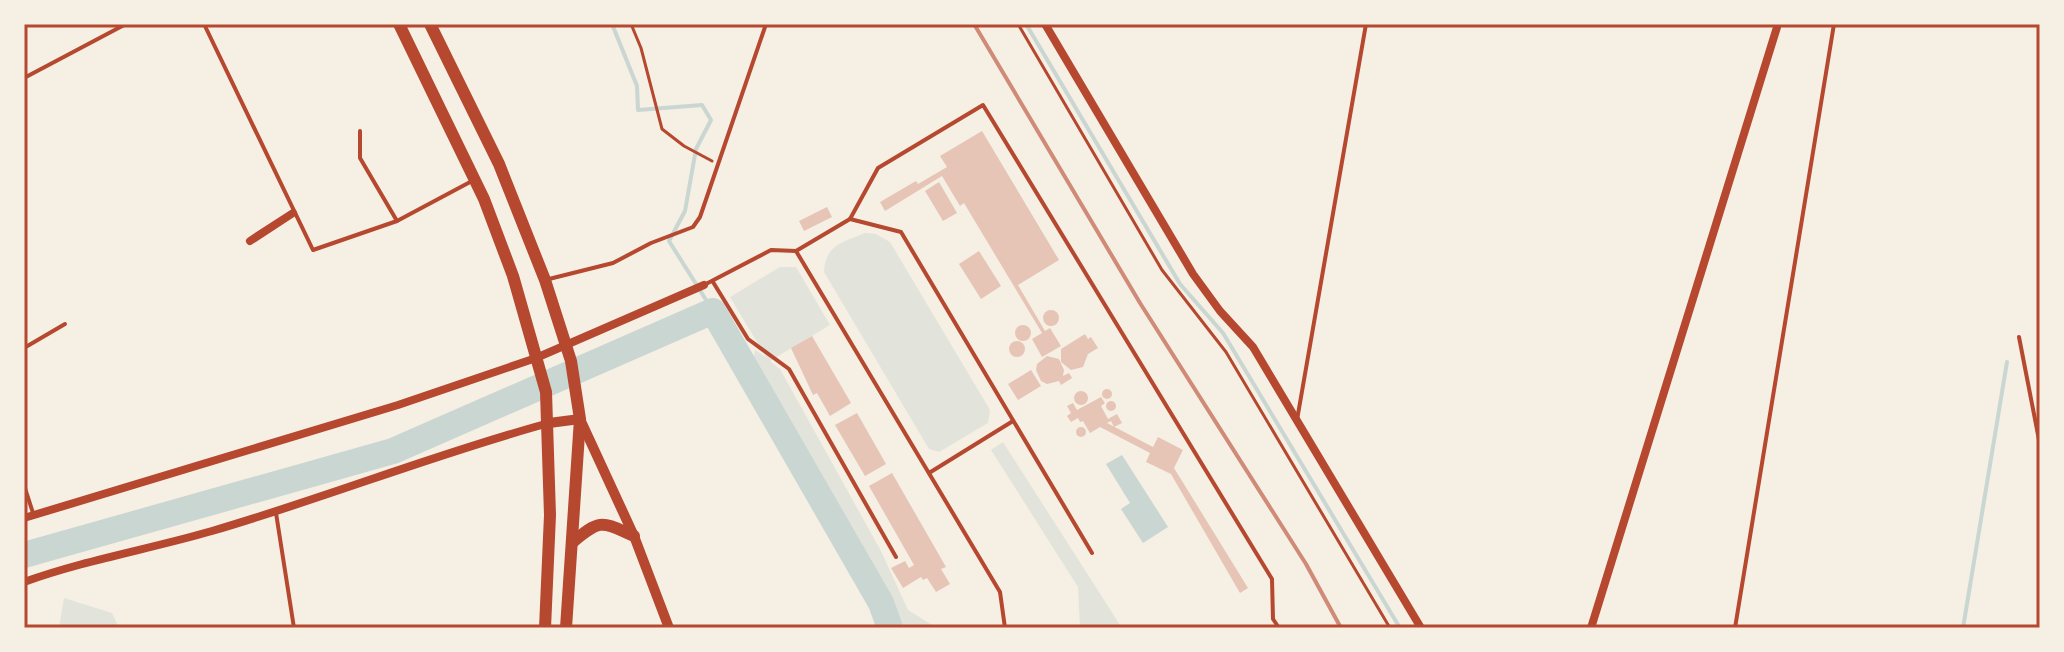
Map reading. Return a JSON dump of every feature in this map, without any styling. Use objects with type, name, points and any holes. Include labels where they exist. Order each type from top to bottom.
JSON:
[{"type":"main road","points":[[399,24],[475,180],[513,276],[546,392],[550,515],[545,628]]},
{"type":"main road","points":[[430,24],[499,164],[545,280],[578,391],[580,419],[566,628]]},
{"type":"main road","points":[[573,542],[594,525],[607,524],[634,536]]},
{"type":"street","points":[[1045,24],[1193,274],[1220,311],[1253,347],[1421,628]]},
{"type":"street","points":[[1591,628],[1778,24]]},
{"type":"street","points":[[250,241],[293,213]]},
{"type":"street","points":[[29,516],[398,405],[536,358],[708,284]]},
{"type":"street","points":[[24,582],[357,486],[480,442],[549,423],[580,419],[634,536],[669,628]]},
{"type":"lane","points":[[24,78],[126,24]]},
{"type":"lane","points":[[204,24],[313,250],[397,221],[475,180]]},
{"type":"lane","points":[[545,280],[613,263],[651,243],[693,227],[700,217],[719,165],[766,24]]},
{"type":"lane","points":[[1297,422],[1366,24]]},
{"type":"lane","points":[[1735,628],[1834,24]]},
{"type":"lane","points":[[896,557],[789,369],[748,339],[708,284],[771,250],[796,251],[850,219],[878,168],[983,105],[1272,579],[1273,619],[1279,628]]},
{"type":"lane","points":[[360,131],[360,158],[397,221]]},
{"type":"lane","points":[[850,219],[901,232],[1092,553]]},
{"type":"lane","points":[[796,251],[1000,592],[1005,628]]},
{"type":"lane","points":[[24,348],[65,324]]},
{"type":"lane","points":[[2019,337],[2040,445]]},
{"type":"lane","points":[[929,473],[1013,421]]},
{"type":"lane","points":[[24,485],[29,516]]},
{"type":"lane","points":[[275,511],[294,628]]},
{"type":"path","points":[[631,24],[641,48],[662,129],[684,146],[719,165]]},
{"type":"path","points":[[1018,24],[1162,270],[1226,352],[1390,628]]},
{"type":"shaded area","points":[[865,233],[876,234],[890,242],[990,410],[988,423],[939,452],[929,449],[824,272],[832,250]]},
{"type":"shaded area","points":[[780,267],[796,267],[830,325],[770,361],[780,369],[881,551],[908,610],[937,628],[893,628],[750,382],[755,350],[766,357],[730,297]]},
{"type":"shaded area","points":[[1003,442],[1122,628],[1080,628],[1078,587],[991,450]]},
{"type":"shaded area","points":[[1122,455],[1168,527],[1143,543],[1121,509],[1130,503],[1106,464]]},
{"type":"shaded area","points":[[64,598],[112,613],[119,628],[59,628]]},
{"type":"building","points":[[982,131],[1059,260],[1018,285],[1045,331],[1050,328],[1061,346],[1042,357],[1032,339],[1042,333],[964,203],[960,206],[942,176],[885,211],[880,202],[947,167],[940,156]]},
{"type":"building","points":[[939,182],[957,213],[943,221],[925,191]]},
{"type":"building","points":[[827,207],[832,217],[804,231],[799,221]]},
{"type":"building","points":[[979,251],[1001,286],[981,299],[959,264]]},
{"type":"building","points":[[1051,310],[1057,312],[1057,324],[1051,326],[1045,324],[1043,318],[1045,312]]},
{"type":"building","points":[[1023,325],[1029,327],[1029,339],[1023,341],[1017,339],[1015,333],[1017,327]]},
{"type":"building","points":[[1085,334],[1098,348],[1088,354],[1083,367],[1071,370],[1061,362],[1061,349]]},
{"type":"building","points":[[812,336],[851,403],[830,416],[817,393],[813,395],[791,348]]},
{"type":"building","points":[[1017,341],[1023,343],[1023,355],[1017,357],[1011,355],[1009,349],[1011,343]]},
{"type":"building","points":[[1047,356],[1059,359],[1063,376],[1069,373],[1072,378],[1061,385],[1059,381],[1047,384],[1041,381],[1037,364]]},
{"type":"building","points":[[1031,370],[1041,386],[1018,400],[1008,384]]},
{"type":"building","points":[[1107,389],[1112,394],[1107,399],[1102,394]]},
{"type":"building","points":[[1081,391],[1088,398],[1081,405],[1074,398]]},
{"type":"building","points":[[1101,397],[1105,403],[1101,406],[1108,419],[1117,414],[1122,423],[1114,427],[1153,447],[1158,437],[1183,450],[1174,468],[1248,588],[1240,593],[1171,474],[1146,462],[1150,453],[1100,427],[1090,433],[1078,418],[1071,422],[1067,416],[1071,413],[1067,406],[1073,403],[1077,410]]},
{"type":"building","points":[[1111,401],[1116,406],[1111,411],[1106,406]]},
{"type":"building","points":[[857,413],[886,464],[865,476],[835,425]]},
{"type":"building","points":[[1081,427],[1086,432],[1081,437],[1076,432]]},
{"type":"building","points":[[892,473],[946,567],[941,569],[950,584],[936,592],[927,578],[923,580],[921,577],[903,588],[891,568],[905,561],[909,568],[914,565],[869,486]]},
{"type":"waterway","points":[[612,24],[637,86],[638,110],[702,105],[711,120],[696,149],[685,211],[669,241],[713,311]]},
{"type":"waterway","points":[[1026,24],[1180,284],[1223,333],[1400,628]]},
{"type":"waterway","points":[[24,555],[393,451],[713,311],[881,603],[890,628]]},
{"type":"waterway","points":[[1963,628],[2007,362]]},
{"type":"railway","points":[[974,24],[1140,303],[1306,564],[1341,628]]}]
